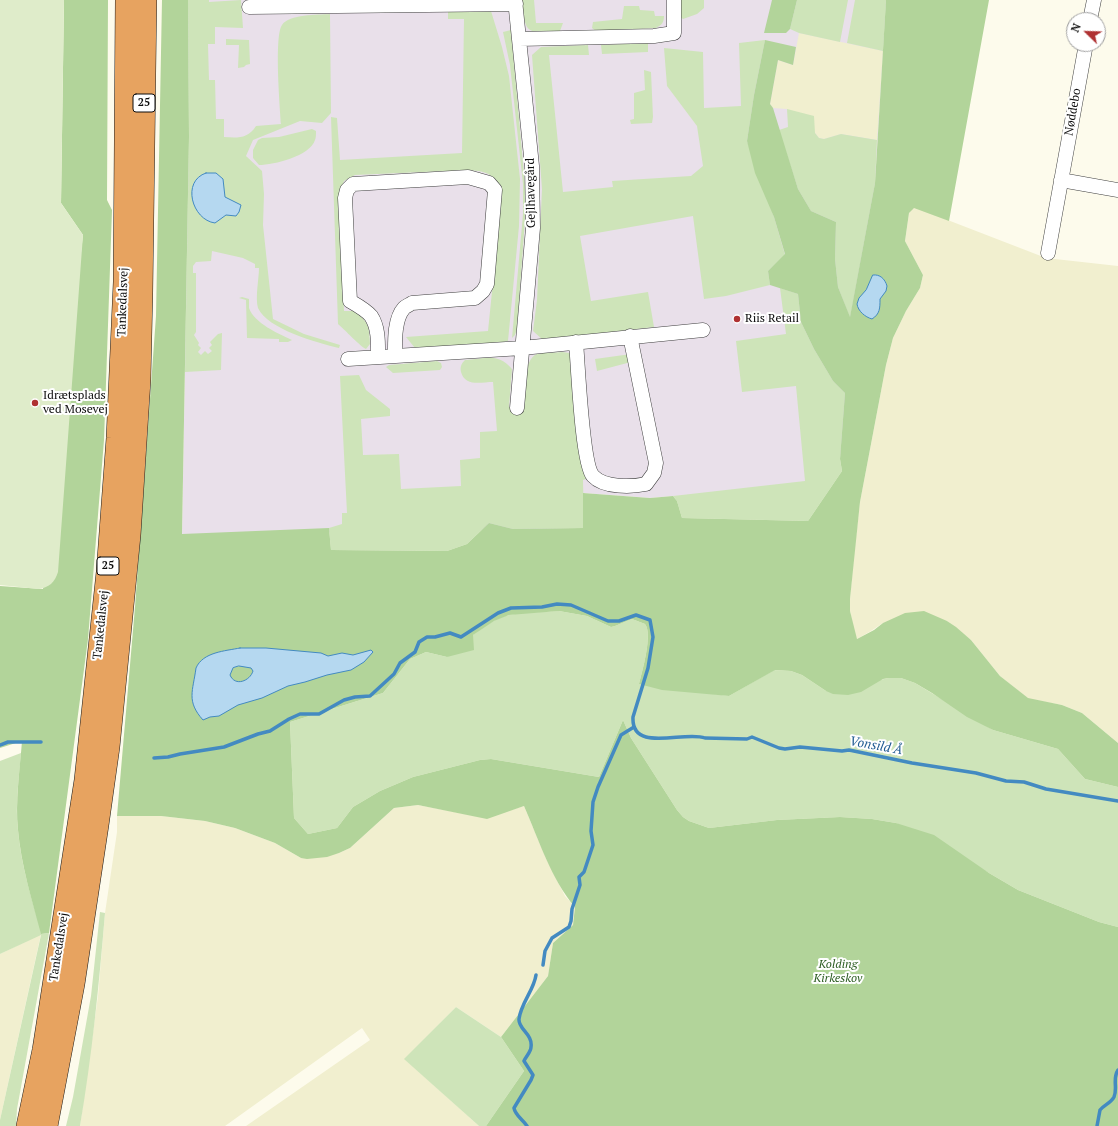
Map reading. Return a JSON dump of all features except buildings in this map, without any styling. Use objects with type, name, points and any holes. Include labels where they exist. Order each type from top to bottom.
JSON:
[{"type":"highway","name":"Tankedalsvej","points":[[27,1126],[42,1050],[85,780],[107,572],[117,438],[124,282],[126,0]]},
{"type":"highway","name":"Tankedalsvej","points":[[47,1126],[74,984],[98,825],[109,740],[130,535],[140,380],[146,0]]},
{"type":"street","points":[[520,39],[654,36],[674,33],[674,0]]},
{"type":"street","points":[[1092,12],[1094,0]]},
{"type":"street","name":"Gejlhavegård","points":[[249,7],[515,2],[532,166],[533,228],[517,408]]},
{"type":"street","name":"Nøddebo","points":[[1048,253],[1085,52]]},
{"type":"street","points":[[378,357],[378,336],[371,316],[350,301],[345,198],[347,190],[353,184],[468,177],[489,183],[495,190],[487,284],[483,291],[475,298],[412,303],[404,308],[399,315],[394,337],[395,356]]},
{"type":"street","points":[[1061,180],[1118,190]]},
{"type":"street","points":[[348,359],[522,348],[630,336],[703,330]]},
{"type":"street","points":[[576,342],[585,452],[592,474],[596,479],[615,486],[634,486],[646,484],[654,473],[656,463],[630,336]]},
{"type":"shaded area","points":[[188,0],[886,0],[875,183],[840,459],[808,521],[673,496],[650,498],[583,493],[584,528],[182,535],[189,137]]},
{"type":"shaded area","points":[[799,33],[883,51],[877,140],[841,134],[824,139],[819,138],[787,109],[773,108],[770,104],[778,60],[793,65]]},
{"type":"shaded area","points":[[914,207],[1046,258],[1118,266],[1118,743],[1082,713],[1062,705],[1028,699],[1000,676],[971,640],[947,621],[883,623],[857,639],[855,636],[850,611],[850,599],[860,502],[886,365],[893,338],[906,311],[920,288],[923,275],[905,241],[909,213]]},
{"type":"shaded area","points":[[418,805],[486,818],[524,806],[546,858],[565,896],[575,907],[573,925],[553,943],[548,976],[501,1037],[456,1007],[405,1059],[479,1126],[246,1126],[370,1040],[362,1028],[225,1126],[80,1126],[98,996],[105,913],[117,832],[117,816],[161,816],[205,821],[235,828],[275,843],[301,858],[339,853],[350,848],[394,808]]},
{"type":"shaded area","points":[[41,934],[22,1020],[0,1120],[0,954]]},
{"type":"green space","name":"Idrætsplads ved Mosevej","points":[[0,0],[64,0],[61,203],[83,235],[58,572],[51,584],[38,589],[0,585]]},
{"type":"green space","points":[[64,0],[108,0],[107,200],[112,210],[104,440],[88,639],[49,933],[41,934],[24,869],[19,843],[17,797],[22,741],[0,748],[0,586],[43,589],[83,235],[61,203]]},
{"type":"green space","name":"Kolding Kirkeskov","points":[[162,0],[188,0],[189,137],[182,534],[329,528],[331,550],[447,551],[467,544],[489,523],[513,529],[583,528],[583,493],[650,498],[673,496],[677,501],[682,518],[808,521],[842,471],[840,459],[845,393],[833,381],[814,349],[801,322],[798,294],[770,285],[768,271],[785,254],[774,217],[755,173],[747,141],[765,40],[796,47],[793,65],[778,60],[770,104],[773,108],[798,189],[811,211],[836,222],[835,259],[838,287],[850,317],[875,183],[886,0],[989,0],[949,221],[914,208],[909,213],[905,241],[923,275],[920,288],[906,311],[893,338],[886,365],[860,502],[850,611],[857,639],[874,630],[883,623],[905,613],[924,611],[947,621],[971,640],[1000,676],[1028,698],[1062,705],[1082,713],[1118,743],[1118,787],[1085,779],[1058,749],[993,730],[967,717],[915,683],[901,678],[883,679],[861,692],[848,695],[833,694],[802,675],[791,671],[775,670],[729,696],[662,690],[639,684],[648,636],[645,624],[632,619],[611,627],[587,616],[559,611],[509,615],[494,621],[473,635],[474,650],[447,657],[426,652],[410,659],[383,693],[290,722],[294,818],[308,834],[337,828],[353,807],[380,791],[413,777],[480,760],[491,759],[599,777],[623,720],[631,738],[677,810],[689,821],[709,828],[777,820],[840,817],[872,819],[896,823],[934,835],[989,873],[1018,890],[1099,922],[1118,927],[1118,1126],[486,1126],[524,1071],[501,1037],[548,976],[553,943],[573,925],[575,907],[552,872],[524,806],[487,819],[418,805],[394,808],[350,848],[327,857],[307,859],[301,858],[275,843],[235,828],[205,821],[161,816],[117,816],[135,607],[156,316]]},
{"type":"green space","points":[[188,0],[209,0],[209,2],[241,0],[243,28],[215,27],[215,44],[208,44],[209,80],[215,80],[216,119],[224,119],[224,137],[233,138],[246,135],[256,126],[281,124],[278,43],[282,25],[286,21],[297,17],[330,14],[331,113],[322,123],[300,121],[253,140],[246,156],[262,171],[264,194],[263,225],[273,319],[304,334],[340,345],[339,348],[307,339],[282,329],[263,316],[257,304],[259,268],[255,268],[255,264],[243,258],[212,251],[211,261],[196,262],[193,266],[193,273],[196,273],[196,332],[194,335],[199,343],[198,345],[201,348],[198,352],[201,355],[205,351],[208,354],[212,351],[209,348],[212,345],[210,342],[218,334],[222,333],[221,370],[185,372],[189,137]]},
{"type":"green space","points":[[522,0],[534,0],[536,23],[563,23],[560,31],[534,32],[530,30],[525,20]]},
{"type":"green space","points":[[681,0],[704,0],[704,8],[697,14],[683,19],[680,17]]},
{"type":"green space","points":[[772,0],[797,0],[790,29],[786,33],[764,33]]},
{"type":"green space","points":[[797,0],[848,0],[840,42],[799,33],[790,29]]},
{"type":"green space","points":[[855,0],[886,0],[883,51],[847,43]]},
{"type":"green space","points":[[624,6],[639,6],[640,10],[654,11],[655,16],[664,16],[663,22],[656,28],[596,31],[592,28],[593,22],[622,19]]},
{"type":"green space","points":[[448,9],[491,11],[509,76],[520,179],[519,226],[508,341],[498,343],[415,348],[406,337],[488,331],[502,193],[493,178],[486,173],[469,170],[355,175],[344,181],[340,193],[340,229],[344,311],[354,311],[363,318],[369,333],[370,344],[366,349],[338,324],[331,117],[337,118],[340,160],[462,153],[464,19],[448,19]]},
{"type":"green space","points":[[511,30],[525,185],[525,220],[517,329],[512,338],[523,214],[523,184],[510,65],[503,32]]},
{"type":"green space","points":[[226,39],[249,40],[250,64],[238,68],[239,45],[226,45]]},
{"type":"green space","points":[[765,40],[747,141],[774,217],[785,255],[768,271],[770,285],[726,296],[704,299],[693,216],[580,236],[591,301],[648,292],[654,327],[543,340],[533,331],[537,300],[542,189],[532,55],[541,47],[588,45],[589,55],[549,55],[563,192],[613,187],[612,181],[691,176],[703,166],[697,126],[667,86],[664,48],[703,52],[704,108],[741,106],[739,43]]},
{"type":"green space","points":[[648,43],[648,52],[602,54],[601,45]]},
{"type":"green space","points":[[644,70],[651,72],[652,123],[631,124],[630,120],[634,119],[634,93],[645,90]]},
{"type":"green space","points":[[787,109],[814,116],[815,133],[819,138],[824,139],[841,134],[877,140],[875,183],[850,318],[838,287],[835,259],[836,222],[811,211],[798,189],[779,130],[788,127]]},
{"type":"green space","points":[[312,129],[316,131],[316,137],[312,146],[299,155],[266,165],[259,165],[253,158],[253,150],[258,140],[262,138],[279,137]]},
{"type":"green space","points":[[780,288],[798,294],[801,322],[814,349],[833,381],[845,393],[840,459],[842,471],[808,521],[682,518],[677,501],[673,496],[805,481],[796,386],[742,392],[736,341],[786,334]]},
{"type":"green space","points":[[242,297],[249,299],[249,308],[261,323],[292,340],[288,342],[279,342],[279,339],[247,338],[246,300],[239,298]]},
{"type":"green space","points":[[540,353],[570,353],[572,357],[586,479],[583,480],[584,528],[513,529],[489,523],[467,544],[447,551],[331,550],[329,528],[342,524],[342,513],[347,513],[340,376],[359,375],[366,390],[390,409],[390,416],[361,419],[363,455],[399,454],[401,489],[461,486],[460,460],[480,458],[480,432],[497,431],[493,382],[474,383],[466,380],[461,372],[461,367],[465,360],[496,358],[507,364],[512,369],[509,407],[523,408],[525,378],[532,357]]},
{"type":"green space","points":[[631,354],[631,362],[597,371],[595,359]]},
{"type":"green space","points":[[437,361],[441,363],[442,367],[440,370],[393,373],[386,367],[389,365]]},
{"type":"green space","points":[[559,611],[587,616],[611,627],[632,619],[645,624],[648,636],[639,684],[729,696],[774,670],[791,671],[802,675],[826,691],[889,678],[901,678],[915,683],[993,730],[1058,749],[1085,779],[1118,787],[1118,927],[1099,922],[1018,890],[896,823],[872,819],[840,817],[777,820],[709,828],[689,821],[677,810],[631,738],[623,720],[599,777],[491,759],[480,760],[413,777],[380,791],[353,807],[337,828],[308,834],[294,818],[290,722],[383,693],[410,659],[426,652],[447,657],[484,627],[500,618],[521,613]]},
{"type":"green space","points":[[21,753],[17,811],[19,843],[27,883],[42,934],[49,933],[17,1109],[16,1126],[0,1126],[0,1120],[41,935],[0,954],[0,761]]},
{"type":"green space","points":[[100,912],[105,913],[100,967],[95,1020],[80,1126],[66,1126],[73,1097],[91,996]]},
{"type":"green space","points":[[456,1007],[501,1037],[524,1071],[486,1126],[479,1126],[404,1059]]},
{"type":"water","points":[[206,173],[216,173],[223,179],[225,197],[241,205],[236,216],[226,215],[215,223],[200,215],[195,208],[192,200],[194,184],[198,177]]},
{"type":"water","points":[[873,275],[878,275],[882,278],[887,286],[886,291],[880,299],[880,308],[878,313],[872,319],[862,313],[857,304]]},
{"type":"water","points":[[240,648],[266,648],[321,653],[328,656],[342,653],[353,655],[371,650],[373,652],[364,662],[351,670],[288,686],[262,698],[238,705],[219,716],[210,717],[203,720],[194,707],[192,696],[196,668],[199,663],[209,655],[221,651]],"holes":[[[239,666],[251,668],[253,671],[246,680],[239,682],[235,681],[230,675],[233,668]]]},
{"type":"waterway","name":"Vonsild Å","points":[[154,758],[224,747],[270,731],[300,714],[319,714],[344,700],[355,697],[370,696],[394,674],[400,663],[415,652],[419,642],[427,637],[435,637],[450,633],[461,637],[498,613],[511,608],[542,607],[557,604],[571,605],[608,621],[619,621],[636,615],[650,620],[653,637],[648,668],[633,717],[635,728],[641,735],[650,738],[696,736],[705,738],[747,739],[752,737],[785,749],[800,747],[842,751],[849,750],[912,763],[976,773],[1006,781],[1024,782],[1046,789],[1118,801]]},
{"type":"waterway","points":[[543,965],[545,951],[552,938],[569,927],[571,921],[572,909],[580,885],[579,877],[584,872],[593,845],[591,831],[593,802],[598,787],[621,735],[634,727]]},
{"type":"waterway","points":[[0,745],[8,742],[41,742]]},
{"type":"waterway","points":[[527,1126],[517,1115],[514,1108],[533,1075],[524,1061],[530,1051],[531,1042],[528,1035],[519,1023],[519,1019],[522,1007],[533,986],[536,975]]},
{"type":"waterway","points":[[1097,1126],[1100,1110],[1114,1097],[1115,1077],[1118,1070]]},
{"type":"place","name":"Riis Retail","points":[[737,319]]},
{"type":"place","name":"Idrætsplads ved Mosevej","points":[[35,403]]}]
